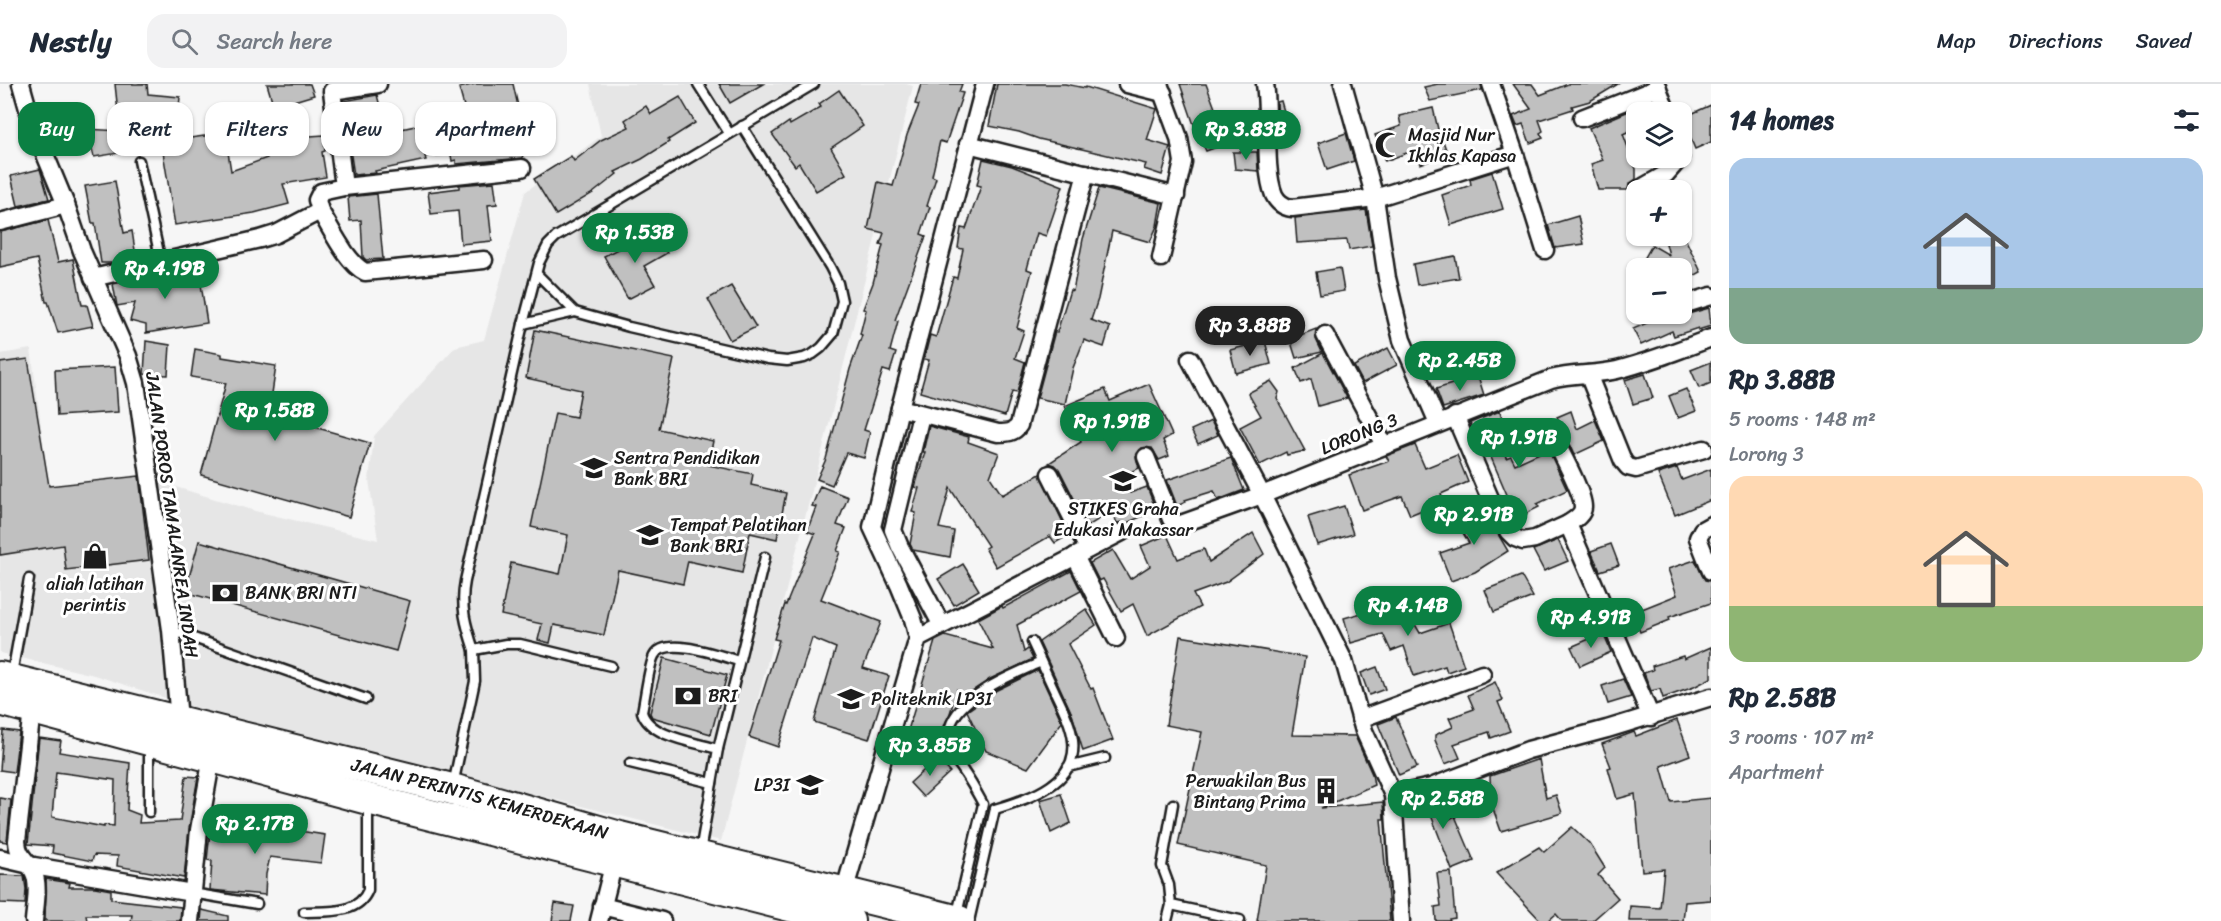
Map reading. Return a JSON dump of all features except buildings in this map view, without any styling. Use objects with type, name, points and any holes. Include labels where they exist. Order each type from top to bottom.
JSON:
[{"type":"highway","name":"JALAN PERINTIS KEMERDEKAAN","points":[[3,686],[32,710],[149,739],[368,806],[614,862],[849,921]]},
{"type":"highway","name":"JALAN PERINTIS KEMERDEKAAN","points":[[3,686],[179,720],[452,789],[620,837],[960,921]]},
{"type":"street","name":"JALAN POROS TAMALANREA INDAH","points":[[21,84],[33,123],[93,278],[128,356],[136,383],[171,630],[179,720]]},
{"type":"street","points":[[344,187],[331,88],[378,84]]},
{"type":"street","points":[[844,892],[918,638],[914,619],[872,527],[900,408],[985,84]]},
{"type":"street","points":[[1127,84],[1161,89],[1179,138],[1183,162],[1161,258]]},
{"type":"street","points":[[1265,84],[1270,174],[1274,195],[1284,207],[1375,198],[1515,154]]},
{"type":"street","points":[[1343,84],[1375,198],[1387,278],[1402,339],[1438,423]]},
{"type":"street","points":[[1491,84],[1545,250]]},
{"type":"street","points":[[1582,118],[1657,86],[1663,102]]},
{"type":"street","points":[[968,144],[1176,196]]},
{"type":"street","points":[[484,260],[365,272],[350,259],[320,211],[317,200],[321,192],[344,187],[522,168]]},
{"type":"street","points":[[1656,180],[1671,168]]},
{"type":"street","points":[[900,408],[998,433],[1016,430],[1086,173]]},
{"type":"street","points":[[0,222],[66,205]]},
{"type":"street","points":[[93,278],[267,237],[320,211]]},
{"type":"street","points":[[1692,302],[1711,296]]},
{"type":"street","points":[[1324,335],[1384,445]]},
{"type":"street","name":"LORONG 3","points":[[1146,457],[1171,519],[1176,525],[1262,495],[1455,416],[1557,378],[1649,362],[1711,338]]},
{"type":"street","points":[[1190,359],[1262,495],[1338,647],[1360,719],[1393,795],[1401,921]]},
{"type":"street","points":[[1588,374],[1623,461],[1628,468],[1636,470],[1704,449]]},
{"type":"street","points":[[921,415],[892,530],[941,624]]},
{"type":"street","points":[[1455,416],[1495,510],[1508,531],[1515,538],[1523,541],[1535,539],[1568,524],[1580,515],[1583,506],[1549,429]]},
{"type":"street","points":[[1050,474],[1116,638]]},
{"type":"street","points":[[1568,524],[1651,717]]},
{"type":"street","points":[[1711,525],[1702,530],[1698,538],[1711,571]]},
{"type":"street","points":[[918,638],[941,624],[1122,532]]},
{"type":"street","points":[[1360,719],[1482,674]]},
{"type":"street","points":[[1393,795],[1431,787],[1528,750],[1651,717],[1711,697]]},
{"type":"street","points":[[32,710],[17,851],[34,873],[36,887],[34,921]]},
{"type":"street","points":[[190,921],[199,830],[212,757]]},
{"type":"street","points":[[0,858],[192,893]]},
{"type":"street","points":[[614,862],[600,914],[662,921]]},
{"type":"lane","points":[[698,84],[729,133]]},
{"type":"lane","points":[[452,789],[475,681],[474,650],[464,619],[462,596],[523,324],[544,252],[556,237],[814,84]]},
{"type":"lane","points":[[523,324],[574,312],[629,327],[778,360],[804,358],[821,348],[837,325],[842,301],[838,283],[831,267],[742,126]]},
{"type":"lane","points":[[139,161],[161,262]]},
{"type":"lane","points":[[537,274],[574,312]]},
{"type":"lane","points":[[699,857],[718,749],[765,557]]},
{"type":"lane","points":[[3,686],[29,579]]},
{"type":"lane","points":[[171,630],[366,699]]},
{"type":"lane","points":[[995,809],[1048,788],[1057,781],[1072,758],[1074,744],[1071,726],[1032,642]]},
{"type":"lane","points":[[474,650],[506,644],[520,644],[611,666]]},
{"type":"lane","points":[[718,749],[657,731],[644,720],[642,712],[654,655],[662,649],[678,646],[739,661]]},
{"type":"lane","points":[[960,921],[976,830],[983,804],[952,755],[949,733],[953,722],[966,703],[980,693],[1041,662]]},
{"type":"lane","points":[[149,739],[149,812]]},
{"type":"lane","points":[[1068,767],[1106,758]]},
{"type":"lane","points":[[630,763],[712,783]]},
{"type":"lane","points":[[983,804],[995,809]]},
{"type":"lane","points":[[1167,921],[1171,905],[1169,885],[1162,866],[1173,804]]},
{"type":"lane","points":[[304,912],[352,908],[364,901],[368,890],[368,806]]},
{"type":"lane","points":[[960,921],[995,809]]},
{"type":"lane","points":[[976,830],[988,834]]},
{"type":"lane","points":[[192,893],[257,904]]},
{"type":"lane","points":[[1171,905],[1240,920]]},
{"type":"shaded area","name":"Sentra Pendidikan Bank BRI","points":[[590,84],[906,84],[913,86],[821,456],[721,841],[225,717],[94,675],[0,653],[0,354],[31,349],[49,488],[139,476],[255,511],[378,540],[369,480],[374,436],[455,347],[484,340],[525,192],[601,136]]},
{"type":"place","name":"Masjid Nur Ikhlas Kapasa","points":[[1388,145]]},
{"type":"place","name":"Sentra Pendidikan Bank BRI","points":[[594,468]]},
{"type":"place","name":"STIKES Graha Edukasi Makassar","points":[[1123,481]]},
{"type":"place","name":"Tempat Pelatihan Bank BRI","points":[[650,535]]},
{"type":"place","name":"aliah latihan perintis","points":[[95,556]]},
{"type":"place","name":"BANK BRI NTI","points":[[225,593]]},
{"type":"place","name":"BRI","points":[[688,696]]},
{"type":"place","name":"Politeknik LP3I","points":[[851,699]]},
{"type":"place","name":"LP3I","points":[[810,785]]},
{"type":"place","name":"Perwakilan Bus Bintang Prima","points":[[1326,791]]}]
